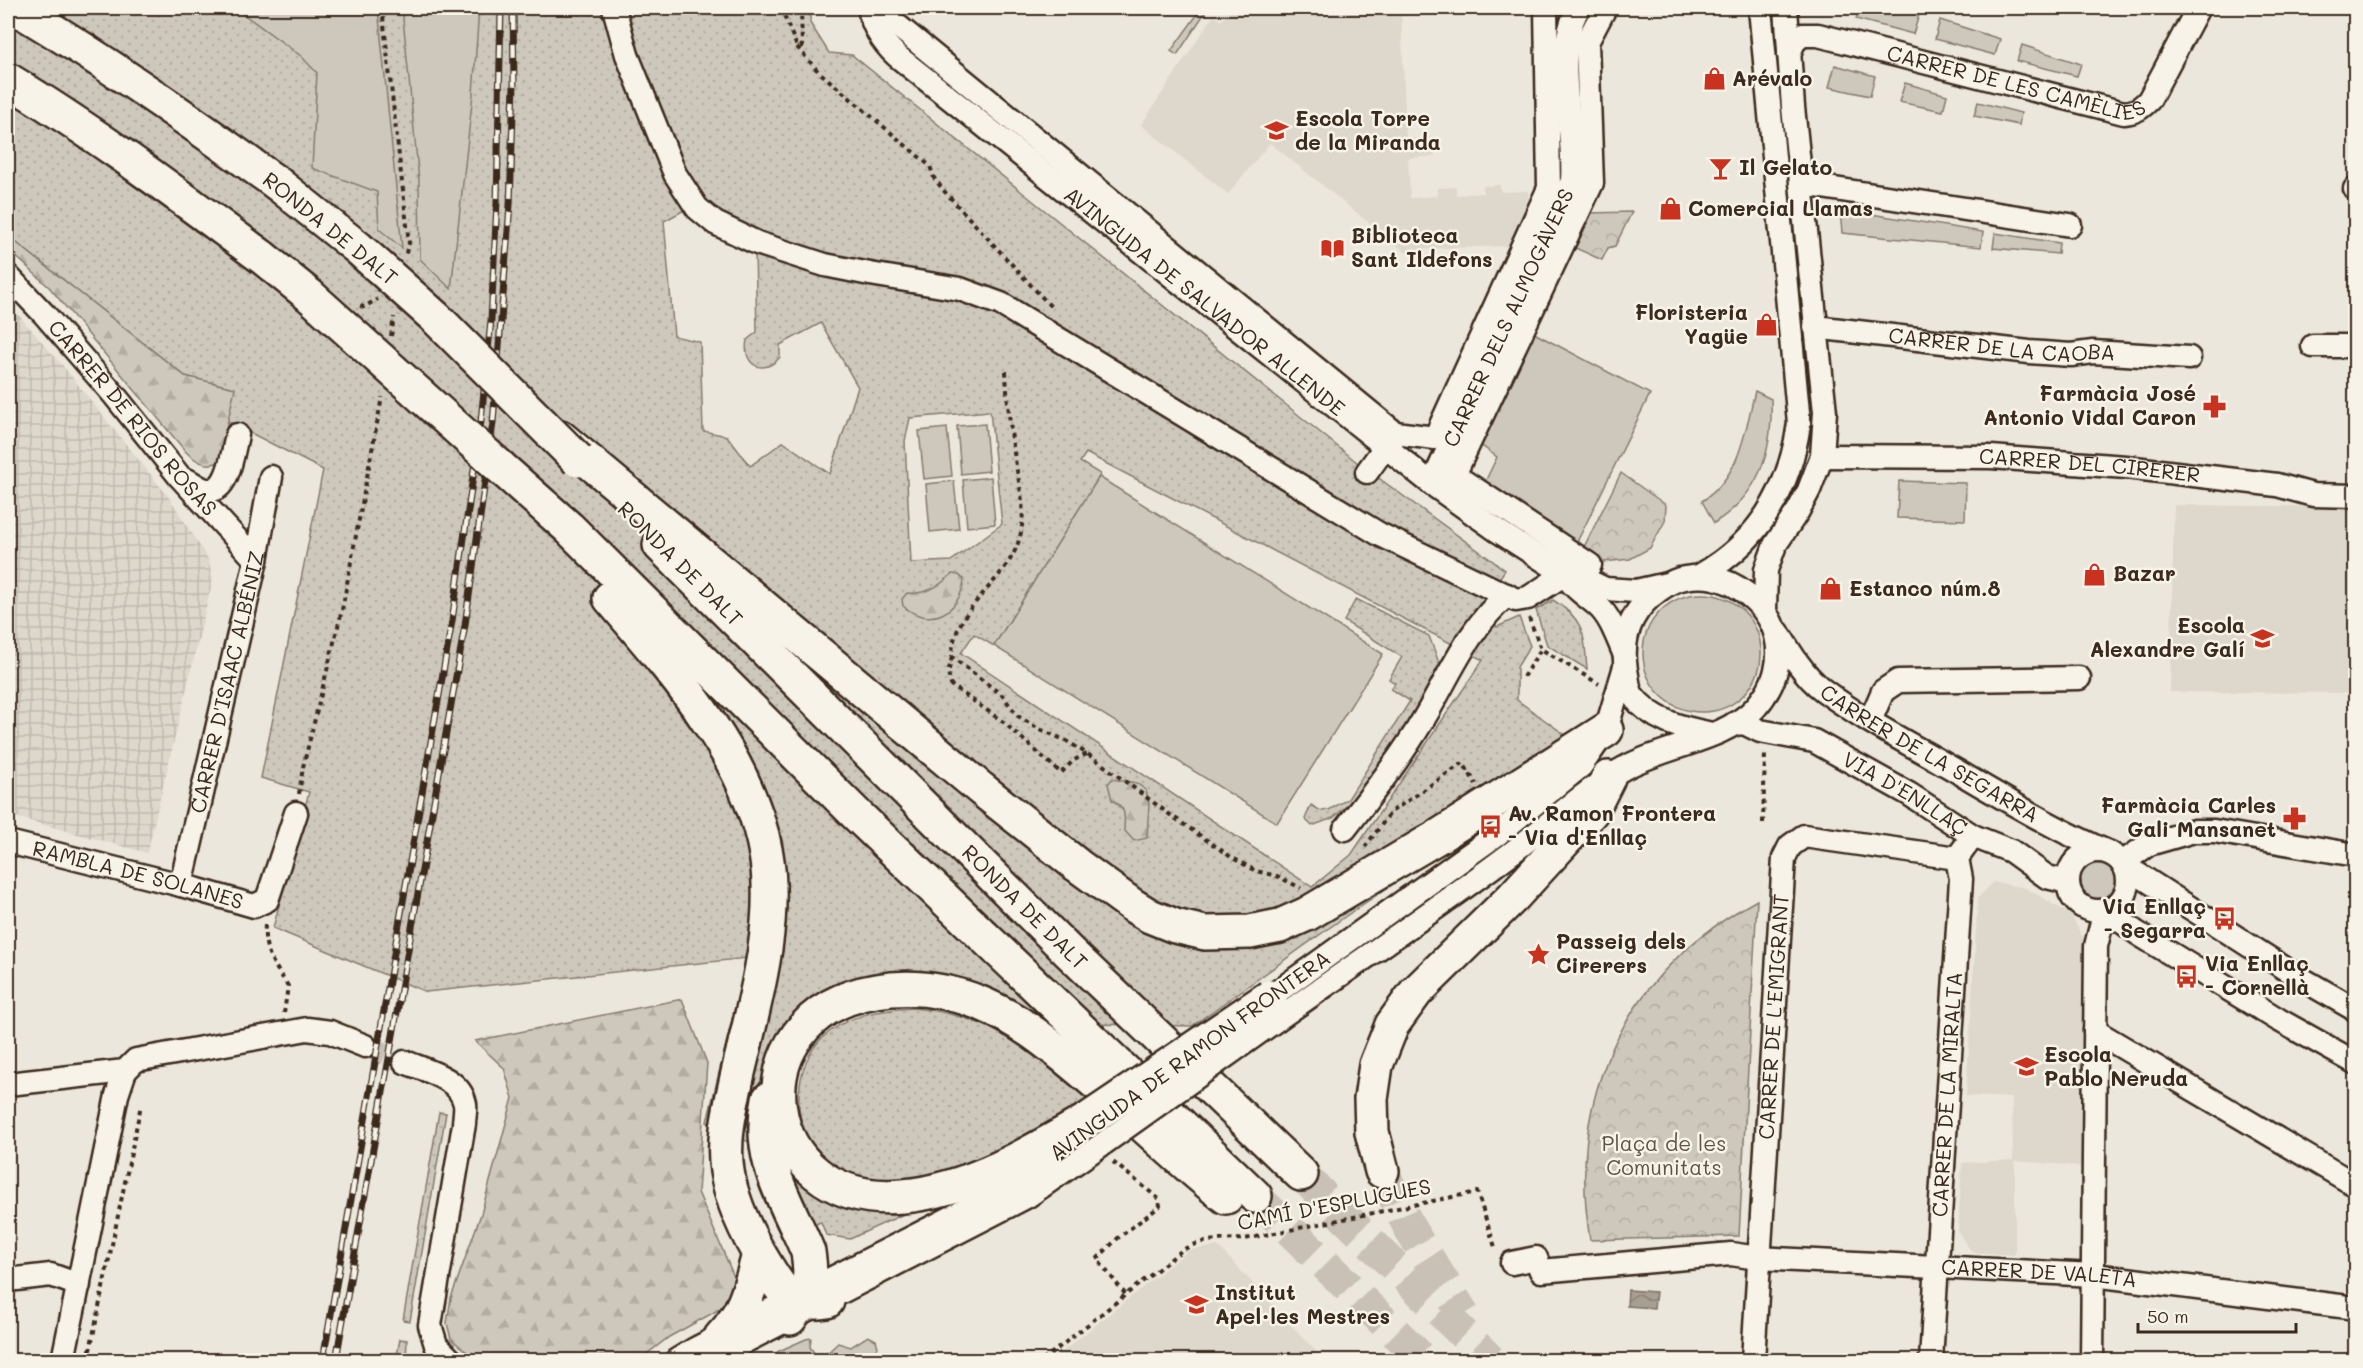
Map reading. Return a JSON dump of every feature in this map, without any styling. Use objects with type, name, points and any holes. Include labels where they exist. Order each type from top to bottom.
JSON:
[{"type":"highway","name":"RONDA DE DALT","points":[[16,8],[107,64],[278,184],[358,248],[436,318],[578,457],[1069,952],[1301,1174]]},
{"type":"highway","points":[[8,80],[143,169],[262,257],[309,295],[500,466],[567,537],[865,823],[1240,1196],[1196,1173],[1048,1044],[1007,1016],[979,1003],[947,993],[919,988],[861,993],[835,1002],[809,1021],[790,1047],[775,1077],[770,1094],[765,1131],[767,1151],[776,1185],[808,1252],[811,1276],[804,1302],[782,1290],[759,1254],[735,1203],[725,1151],[728,1120],[759,984],[766,939],[769,895],[767,856],[759,818],[748,789],[709,723],[567,537]]},
{"type":"highway","points":[[578,457],[1077,865],[1141,910],[1175,926],[1205,933],[1239,933],[1280,926],[1307,914],[1439,836],[1606,730]]},
{"type":"highway","points":[[1382,1171],[1372,1132],[1371,1099],[1376,1065],[1392,1025],[1422,986],[1513,897],[1591,812],[1608,778]]},
{"type":"highway","points":[[790,1047],[782,1072],[778,1097],[781,1117],[791,1143],[802,1161],[837,1186],[861,1194],[904,1196],[971,1179],[1039,1148],[1100,1136],[1274,1008]]},
{"type":"highway","points":[[717,1348],[747,1299],[759,1254]]},
{"type":"street","points":[[614,8],[627,55],[675,174],[697,208],[715,223],[756,243],[825,265],[960,289],[1001,304],[1379,534],[1516,600],[1528,598],[1565,574]]},
{"type":"street","name":"AVINGUDA DE SALVADOR ALLENDE","points":[[869,8],[877,32],[897,56],[1391,440],[1432,483],[1498,531],[1565,574],[1576,588],[1603,612],[1625,660]]},
{"type":"street","points":[[888,8],[888,18],[1391,440],[1435,438],[1549,188],[1546,8]]},
{"type":"street","name":"CARRER DELS ALMOGÀVERS","points":[[1432,483],[1572,181],[1573,163],[1566,53],[1570,28],[1578,8]]},
{"type":"street","points":[[1590,565],[1454,475],[1592,183],[1587,42],[1605,8]]},
{"type":"street","points":[[1698,576],[1719,565],[1737,551],[1772,507],[1785,482],[1796,445],[1799,423],[1760,8]]},
{"type":"street","points":[[1769,617],[1744,591],[1726,580],[1698,576],[1683,578],[1667,584],[1646,600],[1631,620],[1626,633],[1625,660],[1630,693],[1659,719],[1679,728],[1712,734],[1734,724],[1755,709],[1774,680],[1779,650],[1769,617],[1766,570],[1775,545],[1809,490],[1822,456],[1825,412],[1788,54],[1786,8]]},
{"type":"street","name":"CARRER DE LES CAMÈLIES","points":[[1788,54],[1794,42],[1802,35],[1818,35],[2124,113],[2133,112],[2149,100],[2198,8]]},
{"type":"street","points":[[1802,184],[2070,225]]},
{"type":"street","name":"CARRER DE RIOS ROSAS","points":[[8,276],[115,396],[180,477],[256,560]]},
{"type":"street","name":"CARRER DE LA CAOBA","points":[[1815,327],[2029,352],[2072,355],[2093,352],[2189,358]]},
{"type":"street","points":[[2313,346],[2355,346]]},
{"type":"street","points":[[180,477],[206,490],[216,489],[222,484],[228,472],[237,435]]},
{"type":"street","points":[[1367,472],[1391,440]]},
{"type":"street","name":"CARRER DEL CIRERER","points":[[1822,456],[1991,457],[2126,467],[2277,485],[2313,495],[2355,496]]},
{"type":"street","name":"CARRER D'ISAAC ALBÉNIZ","points":[[181,885],[256,560],[271,477]]},
{"type":"street","name":"AVINGUDA DE SALVADOR ALLENDE","points":[[1565,574],[1582,578],[1605,590],[1636,591],[1667,584]]},
{"type":"street","points":[[1345,829],[1381,783],[1422,722],[1474,631],[1489,610],[1507,595]]},
{"type":"street","name":"CARRER DE LA SEGARRA","points":[[1769,617],[1793,657],[1822,689],[1870,721],[2032,816],[2120,864]]},
{"type":"street","name":"AVINGUDA DE RAMON FRONTERA","points":[[1274,1008],[1499,833],[1581,766],[1606,730],[1625,660]]},
{"type":"street","points":[[1870,721],[1883,691],[1898,681],[2079,678]]},
{"type":"street","name":"VIA D'ENLLAÇ","points":[[1734,724],[1744,723],[1760,731],[1814,741],[1909,794],[1973,836],[2011,851],[2047,877],[2068,882]]},
{"type":"street","name":"AVINGUDA DE RAMON FRONTERA","points":[[1274,1008],[1505,857],[1608,778],[1641,759],[1712,734]]},
{"type":"street","name":"RAMBLA DE SOLANES","points":[[8,842],[181,885],[254,906],[267,900],[296,813]]},
{"type":"street","points":[[2120,864],[2149,844],[2194,831],[2214,831],[2355,855]]},
{"type":"street","name":"CARRER DE L'EMIGRANT","points":[[1753,1360],[1784,858],[1790,846],[1804,836],[1957,858]]},
{"type":"street","points":[[1957,858],[1973,836]]},
{"type":"street","points":[[2109,909],[2088,910],[2074,899],[2068,882],[2069,873],[2080,856],[2100,851],[2295,975],[2355,1010]]},
{"type":"street","name":"CARRER DE LA MIRALTA","points":[[1931,1360],[1961,879],[1957,858]]},
{"type":"street","points":[[2092,1360],[2096,946],[2109,909],[2122,899],[2127,888],[2120,864]]},
{"type":"street","points":[[2109,909],[2137,933],[2279,1020],[2355,1063]]},
{"type":"street","points":[[63,1360],[117,1095],[125,1071],[136,1059],[307,1029],[330,1032],[365,1046]]},
{"type":"street","points":[[2095,1031],[2352,1183]]},
{"type":"street","points":[[405,1062],[447,1079],[458,1089],[465,1104],[464,1124],[430,1325],[436,1345],[451,1360]]},
{"type":"street","points":[[8,1084],[125,1071]]},
{"type":"street","name":"AVINGUDA DE RAMON FRONTERA","points":[[677,1360],[717,1348],[804,1302],[960,1213],[1053,1156],[1100,1136]]},
{"type":"street","name":"CARRER DE VALETA","points":[[1512,1263],[1536,1258],[1541,1271],[1731,1254],[1758,1258],[2094,1275],[2355,1308]]},
{"type":"street","points":[[8,1280],[51,1275],[79,1285]]},
{"type":"path","points":[[382,8],[409,243],[404,260]]},
{"type":"path","points":[[781,8],[797,47],[818,71],[930,166],[934,178],[945,192],[1057,313],[1048,331]]},
{"type":"path","points":[[797,47],[802,46],[801,8]]},
{"type":"path","points":[[354,306],[364,307],[386,294]]},
{"type":"path","points":[[390,345],[395,312]]},
{"type":"path","points":[[1006,371],[1014,454],[1023,511],[1019,539],[1013,554],[958,625],[952,642],[952,657],[948,673],[951,685],[1002,721],[1061,772],[1074,760],[1087,754]]},
{"type":"path","points":[[296,813],[303,767],[342,610],[383,389]]},
{"type":"path","points":[[1527,612],[1541,649],[1602,686]]},
{"type":"path","points":[[1523,677],[1541,649]]},
{"type":"path","points":[[952,657],[1002,695],[1018,716],[1087,754],[1231,857],[1256,871],[1277,876],[1309,892]]},
{"type":"path","points":[[1762,823],[1765,753]]},
{"type":"path","points":[[1363,850],[1391,812],[1463,763],[1479,788]]},
{"type":"path","points":[[264,940],[269,957],[288,986],[283,1021]]},
{"type":"path","points":[[88,1360],[141,1105]]},
{"type":"path","points":[[1100,1136],[1159,1200],[1160,1206],[1118,1238],[1097,1259],[1126,1295]]},
{"type":"path","name":"CAMÍ D'ESPLUGUES","points":[[1043,1360],[1181,1251],[1206,1240],[1245,1239],[1477,1192],[1500,1262],[1512,1263]]},
{"type":"shaded area","name":"Escola Torre de la Miranda","points":[[1232,8],[1401,8],[1406,139],[1435,138],[1435,156],[1408,158],[1410,198],[1437,196],[1437,188],[1456,187],[1456,195],[1483,193],[1483,186],[1500,185],[1501,192],[1528,191],[1529,205],[1510,246],[1422,249],[1414,259],[1270,143],[1228,194],[1141,125],[1214,15],[1221,21]]},
{"type":"shaded area","points":[[8,303],[63,366],[171,500],[208,559],[213,579],[147,853],[8,815]]},
{"type":"shaded area","name":"Escola Alexandre Galí","points":[[2174,505],[2355,507],[2355,693],[2170,692]]},
{"type":"shaded area","name":"Escola Pablo Neruda","points":[[1993,882],[2026,888],[2071,915],[2084,940],[2082,1166],[2015,1161],[2015,1255],[1972,1252],[1958,1232],[1962,1163],[2013,1160],[2012,1098],[1966,1096],[1978,898]]},
{"type":"shaded area","name":"Institut Apel·les Mestres","points":[[1218,1246],[1324,1360],[1052,1360],[1189,1250]]},
{"type":"green space","points":[[8,8],[810,8],[810,23],[829,53],[852,55],[1358,463],[1505,570],[1479,608],[1497,627],[1519,617],[1530,646],[1517,667],[1517,700],[1564,734],[1555,774],[1346,916],[1192,1026],[1038,1023],[890,981],[774,1057],[760,1086],[789,1233],[781,1237],[762,1191],[749,1142],[707,1122],[747,958],[426,992],[273,928],[309,792],[261,778],[323,470],[227,421],[234,388],[185,376],[8,236]],"holes":[[[688,208],[717,236],[755,251],[757,332],[747,340],[746,349],[751,362],[761,367],[773,363],[780,357],[780,345],[821,323],[858,387],[830,474],[783,442],[750,466],[727,436],[703,431],[700,342],[674,336],[664,221]],[[990,411],[1002,524],[951,561],[911,563],[905,441],[910,418]],[[1086,453],[1483,660],[1351,855],[1312,887],[961,653],[974,634],[994,646],[1099,477],[1100,474],[1080,462]]]},
{"type":"green space","points":[[235,8],[378,8],[402,248],[379,229],[377,192],[312,168],[317,73],[301,56]]},
{"type":"green space","points":[[402,8],[479,8],[473,94],[451,289],[420,259],[419,181]]},
{"type":"green space","points":[[1202,8],[1208,8],[1177,55],[1171,51]]},
{"type":"green space","points":[[1859,8],[1896,8],[1919,15],[1913,34],[1856,19]]},
{"type":"green space","points":[[1940,20],[2000,39],[1995,55],[1935,39]]},
{"type":"green space","points":[[2022,45],[2081,64],[2077,76],[2017,61]]},
{"type":"green space","points":[[1835,65],[1875,76],[1870,96],[1829,87]]},
{"type":"green space","points":[[1905,83],[1947,95],[1943,111],[1899,102]]},
{"type":"green space","points":[[1978,102],[2021,113],[2019,125],[1974,116]]},
{"type":"green space","points":[[1840,209],[1983,232],[1981,247],[1842,233]]},
{"type":"green space","points":[[1632,212],[1615,246],[1608,248],[1602,260],[1573,247],[1589,213]]},
{"type":"green space","points":[[1995,233],[2059,243],[2058,254],[1993,248]]},
{"type":"green space","points":[[8,236],[185,376],[235,388],[219,462],[201,463],[186,452],[50,288],[8,249]]},
{"type":"green space","points":[[1534,333],[1650,394],[1575,546],[1484,484],[1497,457],[1479,444]]},
{"type":"green space","points":[[1755,391],[1771,399],[1766,454],[1753,485],[1743,499],[1714,523],[1702,501],[1715,491],[1733,466],[1744,437]]},
{"type":"green space","points":[[985,424],[989,471],[961,474],[957,426]]},
{"type":"green space","points":[[947,428],[952,476],[924,479],[919,431]]},
{"type":"green space","points":[[1621,473],[1666,505],[1665,521],[1650,548],[1630,559],[1604,562],[1583,549]]},
{"type":"green space","points":[[991,477],[995,524],[967,527],[963,480]]},
{"type":"green space","points":[[1099,477],[1383,654],[1277,823],[994,646]]},
{"type":"green space","points":[[954,481],[959,529],[930,532],[926,484]]},
{"type":"green space","points":[[1899,481],[1966,483],[1965,520],[1897,518]]},
{"type":"green space","points":[[952,574],[959,575],[964,580],[957,601],[950,609],[933,617],[913,613],[903,606],[902,599],[907,593],[920,593],[931,589]]},
{"type":"green space","points":[[1702,594],[1725,598],[1744,611],[1757,630],[1761,653],[1757,676],[1744,695],[1725,708],[1702,712],[1679,708],[1660,695],[1647,676],[1643,653],[1647,630],[1660,611],[1679,598]]},
{"type":"green space","points":[[1356,599],[1429,636],[1441,668],[1424,706],[1362,792],[1333,818],[1312,826],[1305,819],[1311,805],[1321,811],[1329,810],[1348,799],[1410,701],[1391,689],[1395,683],[1389,679],[1402,657],[1344,621]]},
{"type":"green space","points":[[1553,600],[1571,614],[1581,628],[1587,669],[1547,645],[1536,610]]},
{"type":"green space","points":[[1112,779],[1136,783],[1146,790],[1149,804],[1147,838],[1134,841],[1124,830],[1124,812],[1112,800],[1108,784]]},
{"type":"green space","points":[[2098,863],[2111,868],[2116,881],[2111,894],[2098,899],[2085,894],[2080,881],[2085,868]]},
{"type":"green space","name":"Plaça de les Comunitats","points":[[1757,900],[1739,1236],[1590,1240],[1585,1186],[1588,1135],[1598,1087],[1615,1042],[1640,1000],[1672,963],[1711,929]]},
{"type":"green space","points":[[682,999],[707,1063],[698,1192],[734,1277],[730,1294],[722,1308],[669,1337],[639,1360],[477,1360],[451,1339],[447,1323],[451,1298],[481,1214],[513,1098],[504,1068],[475,1041]]},
{"type":"green space","points":[[913,1008],[965,1018],[1010,1038],[1051,1067],[1091,1101],[1018,1142],[968,1164],[915,1178],[869,1181],[855,1179],[823,1159],[807,1137],[799,1108],[801,1078],[806,1063],[812,1050],[821,1039],[842,1024],[876,1012]]},
{"type":"green space","points":[[439,1112],[446,1113],[410,1321],[403,1320]]},
{"type":"green space","points":[[782,1159],[908,1212],[850,1239],[826,1235],[821,1222],[812,1225]]},
{"type":"green space","points":[[868,1336],[876,1340],[878,1347],[867,1360],[767,1360],[779,1351],[806,1339],[811,1338],[810,1347],[815,1354],[824,1356],[838,1343],[851,1347]]},
{"type":"green space","points":[[400,1339],[407,1340],[406,1360],[396,1360]]},
{"type":"water","points":[[1628,1290],[1656,1292],[1654,1308],[1627,1306]]},
{"type":"tunnel","points":[[365,1046],[405,1062]]},
{"type":"tunnel","points":[[1382,1171],[1411,1231],[1464,1315]]},
{"type":"tunnel","points":[[1301,1174],[1490,1360]]},
{"type":"tunnel","points":[[1255,1196],[1423,1360]]},
{"type":"railway","points":[[323,1360],[452,621],[481,421],[491,320],[497,202],[501,8]]},
{"type":"railway","points":[[336,1360],[465,625],[493,423],[510,205],[514,84],[513,8]]},
{"type":"place","name":"Arévalo","points":[[1714,79]]},
{"type":"place","name":"Escola Torre de la Miranda","points":[[1277,131]]},
{"type":"place","name":"Il Gelato","points":[[1721,168]]},
{"type":"place","name":"Comercial Llamas","points":[[1670,209]]},
{"type":"place","name":"Biblioteca Sant Ildefons","points":[[1333,248]]},
{"type":"place","name":"Floristeria Yagüe","points":[[1766,325]]},
{"type":"place","name":"Farmàcia José Antonio Vidal Caron","points":[[2214,406]]},
{"type":"place","name":"Bazar","points":[[2095,574]]},
{"type":"place","name":"Estanco núm.8","points":[[1831,589]]},
{"type":"place","name":"Escola Alexandre Galí","points":[[2263,638]]},
{"type":"place","name":"Farmàcia Carles Gali Mansanet","points":[[2294,818]]},
{"type":"place","name":"Av. Ramon Frontera - Via d'Enllaç","points":[[1490,826]]},
{"type":"place","name":"Via Enllaç - Segarra","points":[[2224,919]]},
{"type":"place","name":"Passeig dels Cirerers","points":[[1538,954]]},
{"type":"place","name":"Via Enllaç - Cornellà","points":[[2187,976]]},
{"type":"place","name":"Escola Pablo Neruda","points":[[2026,1067]]},
{"type":"place","name":"Institut Apel·les Mestres","points":[[1197,1305]]}]
